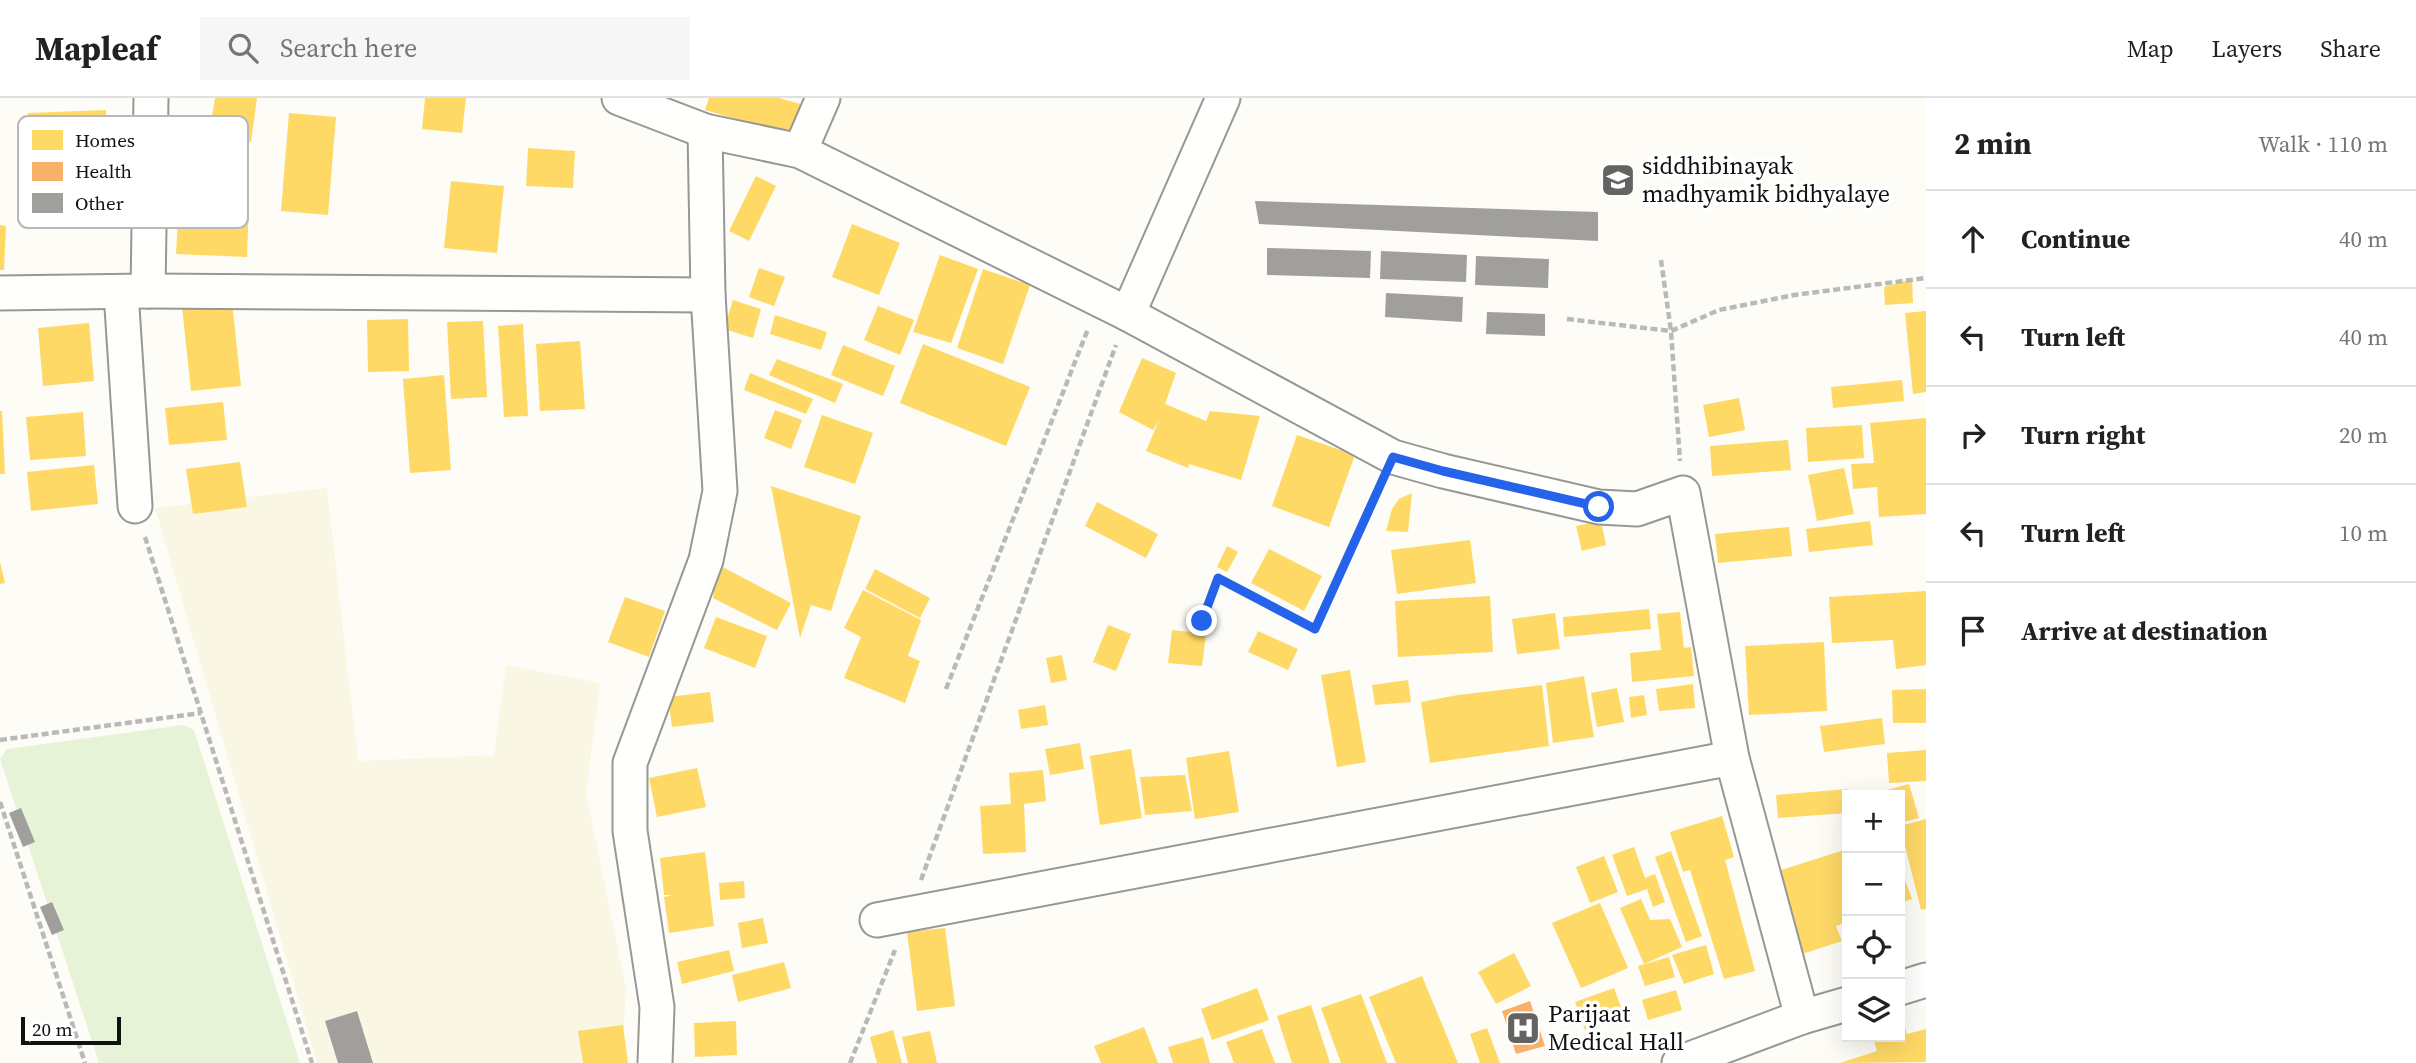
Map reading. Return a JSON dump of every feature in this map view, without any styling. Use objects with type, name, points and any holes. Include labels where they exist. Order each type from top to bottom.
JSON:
[{"type":"street","points":[[150,116],[152,98]]},
{"type":"street","points":[[619,98],[705,131],[800,152],[1114,306],[1393,457],[1599,507],[1637,509],[1683,493],[1732,758],[1802,1017]]},
{"type":"street","points":[[800,152],[823,98]]},
{"type":"street","points":[[1114,306],[1223,98]]},
{"type":"street","points":[[655,1063],[657,1007],[630,831],[631,764],[706,560],[720,491],[708,295],[705,131]]},
{"type":"street","points":[[135,506],[134,292],[140,228]]},
{"type":"street","points":[[0,293],[708,295]]},
{"type":"street","points":[[877,919],[1732,758]]},
{"type":"street","points":[[1905,986],[1926,979]]},
{"type":"street","points":[[1679,1063],[1802,1017],[1842,1005]]},
{"type":"path","points":[[1661,260],[1671,331],[1683,493]]},
{"type":"path","points":[[1567,319],[1671,331],[1718,310],[1794,295],[1926,278]]},
{"type":"path","points":[[946,689],[1114,306]]},
{"type":"path","points":[[850,1063],[909,914],[1114,306]]},
{"type":"path","points":[[1202,621],[1218,578],[1315,629],[1393,457]]},
{"type":"path","points":[[135,506],[312,1063]]},
{"type":"path","points":[[0,740],[201,713]]},
{"type":"path","points":[[0,802],[85,1063]]},
{"type":"shaded area","points":[[327,488],[358,761],[494,755],[506,665],[600,683],[586,792],[626,989],[622,1063],[317,1063],[155,508]]},
{"type":"green space","points":[[183,725],[194,730],[300,1063],[99,1063],[0,759],[7,749]]},
{"type":"building: Homes","points":[[215,98],[257,98],[251,142],[248,142],[248,116],[212,116]]},
{"type":"building: Homes","points":[[425,98],[466,98],[462,133],[422,129]]},
{"type":"building: Homes","points":[[709,98],[779,98],[808,106],[799,137],[705,110]]},
{"type":"building: Homes","points":[[106,110],[106,116],[28,116],[28,113]]},
{"type":"building: Homes","points":[[289,113],[336,117],[328,215],[281,211]]},
{"type":"building: Homes","points":[[528,148],[575,151],[573,188],[526,186]]},
{"type":"building: Homes","points":[[756,176],[776,186],[749,241],[729,231]]},
{"type":"building: Homes","points":[[451,181],[504,186],[497,253],[444,248]]},
{"type":"building: Homes","points":[[249,202],[247,257],[176,254],[177,228],[248,228]]},
{"type":"building: Homes","points":[[852,224],[900,243],[879,295],[832,277]]},
{"type":"building: Homes","points":[[0,225],[6,226],[4,270],[0,270]]},
{"type":"building: Homes","points":[[940,255],[978,269],[951,343],[913,332]]},
{"type":"building: Homes","points":[[759,268],[785,277],[774,306],[749,297]]},
{"type":"building: Homes","points":[[983,269],[1030,285],[1003,364],[957,348]]},
{"type":"building: Homes","points":[[1912,279],[1913,303],[1885,305],[1884,287]]},
{"type":"building: Homes","points":[[733,300],[761,309],[753,338],[724,329]]},
{"type":"building: Homes","points":[[232,302],[241,386],[191,391],[182,307]]},
{"type":"building: Homes","points":[[878,306],[914,320],[900,355],[864,340]]},
{"type":"building: Homes","points":[[1926,311],[1926,392],[1913,394],[1905,313]]},
{"type":"building: Homes","points":[[775,315],[827,332],[821,350],[770,334]]},
{"type":"building: Homes","points":[[408,319],[409,371],[368,372],[367,320]]},
{"type":"building: Homes","points":[[483,321],[487,397],[451,399],[447,322]]},
{"type":"building: Homes","points":[[89,323],[94,381],[43,386],[38,328]]},
{"type":"building: Homes","points":[[523,324],[528,416],[504,417],[498,326]]},
{"type":"building: Homes","points":[[580,341],[585,409],[540,411],[536,344]]},
{"type":"building: Homes","points":[[923,344],[1030,387],[1006,446],[900,403]]},
{"type":"building: Homes","points":[[843,345],[895,366],[883,396],[831,375]]},
{"type":"building: Homes","points":[[1142,358],[1176,373],[1165,404],[1206,421],[1210,411],[1260,416],[1241,480],[1189,464],[1188,468],[1146,451],[1159,420],[1153,430],[1119,412]]},
{"type":"building: Homes","points":[[777,359],[843,384],[835,403],[769,375]]},
{"type":"building: Homes","points":[[750,373],[813,399],[806,414],[744,390]]},
{"type":"building: Homes","points":[[444,375],[451,470],[410,473],[403,379]]},
{"type":"building: Homes","points":[[1902,380],[1904,401],[1833,408],[1831,387]]},
{"type":"building: Homes","points":[[1739,398],[1745,430],[1709,437],[1703,405]]},
{"type":"building: Homes","points":[[223,402],[227,440],[169,445],[165,408]]},
{"type":"building: Homes","points":[[775,410],[802,420],[791,449],[764,438]]},
{"type":"building: Homes","points":[[2,411],[5,474],[0,474]]},
{"type":"building: Homes","points":[[83,412],[86,456],[30,460],[26,417]]},
{"type":"building: Homes","points":[[822,415],[873,433],[855,484],[804,467]]},
{"type":"building: Homes","points":[[1926,418],[1926,514],[1879,517],[1877,487],[1853,489],[1851,464],[1874,463],[1870,423]]},
{"type":"building: Homes","points":[[1862,425],[1864,458],[1808,462],[1806,428]]},
{"type":"building: Homes","points":[[1297,435],[1355,455],[1329,527],[1272,506]]},
{"type":"building: Homes","points":[[1788,440],[1791,470],[1712,476],[1710,446]]},
{"type":"building: Homes","points":[[240,462],[247,507],[193,514],[186,469]]},
{"type":"building: Homes","points":[[94,465],[98,504],[31,511],[27,472]]},
{"type":"building: Homes","points":[[1844,468],[1854,514],[1817,521],[1808,475]]},
{"type":"building: Homes","points":[[771,486],[861,516],[831,611],[811,605],[800,638]]},
{"type":"building: Homes","points":[[1412,493],[1408,532],[1386,531],[1392,509],[1399,499]]},
{"type":"building: Homes","points":[[1097,502],[1158,534],[1146,558],[1085,526]]},
{"type":"building: Homes","points":[[1601,521],[1606,545],[1582,551],[1576,526]]},
{"type":"building: Homes","points":[[1870,521],[1873,545],[1809,552],[1806,529]]},
{"type":"building: Homes","points":[[1789,527],[1792,556],[1718,563],[1715,534]]},
{"type":"building: Homes","points":[[1470,540],[1476,583],[1397,594],[1391,550]]},
{"type":"building: Homes","points":[[1227,546],[1238,552],[1227,572],[1217,567]]},
{"type":"building: Homes","points":[[1269,549],[1322,576],[1304,611],[1251,583]]},
{"type":"building: Homes","points":[[0,562],[5,583],[0,584]]},
{"type":"building: Homes","points":[[717,564],[791,603],[777,630],[713,598]]},
{"type":"building: Homes","points":[[875,569],[930,598],[920,618],[865,589]]},
{"type":"building: Homes","points":[[863,590],[921,620],[908,656],[920,661],[905,703],[844,678],[861,637],[844,628]]},
{"type":"building: Homes","points":[[1926,591],[1926,665],[1896,669],[1893,640],[1832,643],[1829,597]]},
{"type":"building: Homes","points":[[1490,596],[1493,652],[1398,657],[1395,601]]},
{"type":"building: Homes","points":[[625,597],[665,611],[649,657],[608,642]]},
{"type":"building: Homes","points":[[1649,609],[1651,629],[1564,637],[1563,617]]},
{"type":"building: Homes","points":[[1680,612],[1684,648],[1691,647],[1694,676],[1632,682],[1630,653],[1661,650],[1657,614]]},
{"type":"building: Homes","points":[[1555,613],[1560,649],[1517,654],[1512,619]]},
{"type":"building: Homes","points":[[716,617],[767,636],[755,668],[704,648]]},
{"type":"building: Homes","points":[[1108,625],[1131,634],[1116,671],[1093,662]]},
{"type":"building: Homes","points":[[1172,630],[1206,634],[1202,666],[1168,663]]},
{"type":"building: Homes","points":[[1258,631],[1298,649],[1288,670],[1248,652]]},
{"type":"building: Homes","points":[[1824,642],[1827,711],[1749,715],[1745,646]]},
{"type":"building: Homes","points":[[1062,655],[1067,680],[1051,683],[1046,658]]},
{"type":"building: Homes","points":[[1350,670],[1366,762],[1337,767],[1321,675]]},
{"type":"building: Homes","points":[[1584,676],[1594,737],[1553,743],[1546,683]]},
{"type":"building: Homes","points":[[1408,680],[1411,702],[1375,705],[1372,685]]},
{"type":"building: Homes","points":[[1693,684],[1695,708],[1659,711],[1656,689]]},
{"type":"building: Homes","points":[[1542,685],[1549,746],[1430,763],[1421,702]]},
{"type":"building: Homes","points":[[1617,688],[1624,722],[1597,727],[1591,693]]},
{"type":"building: Homes","points":[[1926,689],[1926,723],[1893,723],[1892,690]]},
{"type":"building: Homes","points":[[710,692],[714,722],[672,727],[668,697]]},
{"type":"building: Homes","points":[[1644,695],[1647,715],[1631,718],[1629,697]]},
{"type":"building: Homes","points":[[1045,705],[1048,725],[1021,729],[1018,710]]},
{"type":"building: Homes","points":[[1882,718],[1885,744],[1824,752],[1820,726]]},
{"type":"building: Homes","points":[[1080,743],[1084,769],[1050,775],[1045,749]]},
{"type":"building: Homes","points":[[1131,749],[1142,818],[1100,825],[1090,756]]},
{"type":"building: Homes","points":[[1926,750],[1926,781],[1889,783],[1887,753]]},
{"type":"building: Homes","points":[[1229,751],[1239,812],[1195,819],[1186,758]]},
{"type":"building: Homes","points":[[697,768],[706,807],[657,817],[649,778]]},
{"type":"building: Homes","points":[[1043,770],[1046,801],[1024,804],[1026,852],[983,854],[980,806],[1011,804],[1009,773]]},
{"type":"building: Homes","points":[[1185,775],[1192,811],[1145,815],[1140,777]]},
{"type":"building: Homes","points":[[1909,784],[1919,818],[1905,822],[1905,790],[1887,790]]},
{"type":"building: Homes","points":[[1848,789],[1842,790],[1842,813],[1778,818],[1776,795]]},
{"type":"building: Homes","points":[[1722,816],[1734,857],[1725,860],[1755,971],[1724,979],[1690,870],[1683,872],[1670,832]]},
{"type":"building: Homes","points":[[1926,819],[1926,909],[1921,910],[1905,846],[1905,825]]},
{"type":"building: Homes","points":[[1634,847],[1645,878],[1655,874],[1665,902],[1653,907],[1647,889],[1627,896],[1612,855]]},
{"type":"building: Homes","points":[[1671,851],[1702,936],[1686,942],[1655,857]]},
{"type":"building: Homes","points":[[1842,851],[1842,924],[1836,926],[1842,941],[1799,955],[1778,871]]},
{"type":"building: Homes","points":[[705,852],[714,926],[669,933],[664,897],[672,895],[664,895],[660,858]]},
{"type":"building: Homes","points":[[1604,856],[1618,892],[1590,903],[1576,867]]},
{"type":"building: Homes","points":[[1905,880],[1912,899],[1905,901]]},
{"type":"building: Homes","points":[[744,881],[745,898],[720,900],[719,883]]},
{"type":"building: Homes","points":[[1641,899],[1650,920],[1670,919],[1682,947],[1644,964],[1620,908]]},
{"type":"building: Homes","points":[[1600,903],[1628,968],[1581,988],[1552,923]]},
{"type":"building: Homes","points":[[763,918],[768,943],[742,948],[738,923]]},
{"type":"building: Homes","points":[[945,928],[955,1006],[917,1011],[907,932]]},
{"type":"building: Homes","points":[[1706,945],[1714,974],[1684,984],[1672,955]]},
{"type":"building: Homes","points":[[729,950],[734,971],[682,984],[677,962]]},
{"type":"building: Homes","points":[[1514,953],[1531,986],[1496,1004],[1478,972]]},
{"type":"building: Homes","points":[[1669,957],[1675,977],[1645,986],[1638,966]]},
{"type":"building: Homes","points":[[784,962],[791,988],[738,1002],[732,975]]},
{"type":"building: Homes","points":[[1422,976],[1458,1063],[1396,1063],[1369,997]]},
{"type":"building: Homes","points":[[1257,988],[1269,1020],[1212,1040],[1201,1009]]},
{"type":"building: Homes","points":[[1614,988],[1624,1015],[1585,1030],[1575,1002]]},
{"type":"building: Homes","points":[[1676,990],[1682,1010],[1648,1020],[1642,1000]]},
{"type":"building: Homes","points":[[1361,994],[1387,1063],[1341,1063],[1321,1008]]},
{"type":"building: Homes","points":[[1311,1005],[1330,1063],[1292,1063],[1277,1016]]},
{"type":"building: Homes","points":[[736,1021],[737,1055],[695,1057],[694,1023]]},
{"type":"building: Homes","points":[[623,1025],[628,1063],[583,1063],[578,1031]]},
{"type":"building: Homes","points":[[1144,1027],[1158,1063],[1101,1063],[1094,1046]]},
{"type":"building: Homes","points":[[1905,1027],[1907,1034],[1926,1029],[1926,1062],[1840,1063],[1877,1051],[1874,1042],[1905,1042]]},
{"type":"building: Homes","points":[[1487,1028],[1500,1063],[1480,1063],[1470,1034]]},
{"type":"building: Homes","points":[[1262,1029],[1275,1063],[1234,1063],[1226,1042]]},
{"type":"building: Homes","points":[[893,1030],[902,1063],[877,1063],[870,1037]]},
{"type":"building: Homes","points":[[930,1031],[937,1063],[908,1063],[902,1037]]},
{"type":"building: Homes","points":[[1203,1037],[1210,1063],[1173,1063],[1168,1047]]},
{"type":"building: Health","name":"Parijaat Medical Hall","points":[[1530,1001],[1545,1046],[1516,1054],[1502,1011]]},
{"type":"building: Other","points":[[1255,201],[1598,212],[1598,241],[1259,224]]},
{"type":"building: Other","points":[[1267,248],[1371,251],[1370,278],[1267,275]]},
{"type":"building: Other","points":[[1381,251],[1467,255],[1466,282],[1380,279]]},
{"type":"building: Other","points":[[1476,256],[1549,259],[1548,288],[1475,285]]},
{"type":"building: Other","points":[[1386,293],[1463,297],[1462,322],[1385,317]]},
{"type":"building: Other","points":[[1487,312],[1545,314],[1545,336],[1486,334]]},
{"type":"building: Other","points":[[21,808],[35,842],[23,847],[9,813]]},
{"type":"building: Other","points":[[52,902],[64,930],[52,935],[40,907]]},
{"type":"building: Other","points":[[357,1011],[373,1063],[338,1063],[325,1021]]},
{"type":"place","name":"siddhibinayak madhyamik bidhyalaye","points":[[1618,180]]},
{"type":"place","name":"Parijaat Medical Hall","points":[[1523,1028]]},
{"type":"route","points":[[1202,621],[1218,578],[1315,629],[1393,457],[1599,507]]}]
